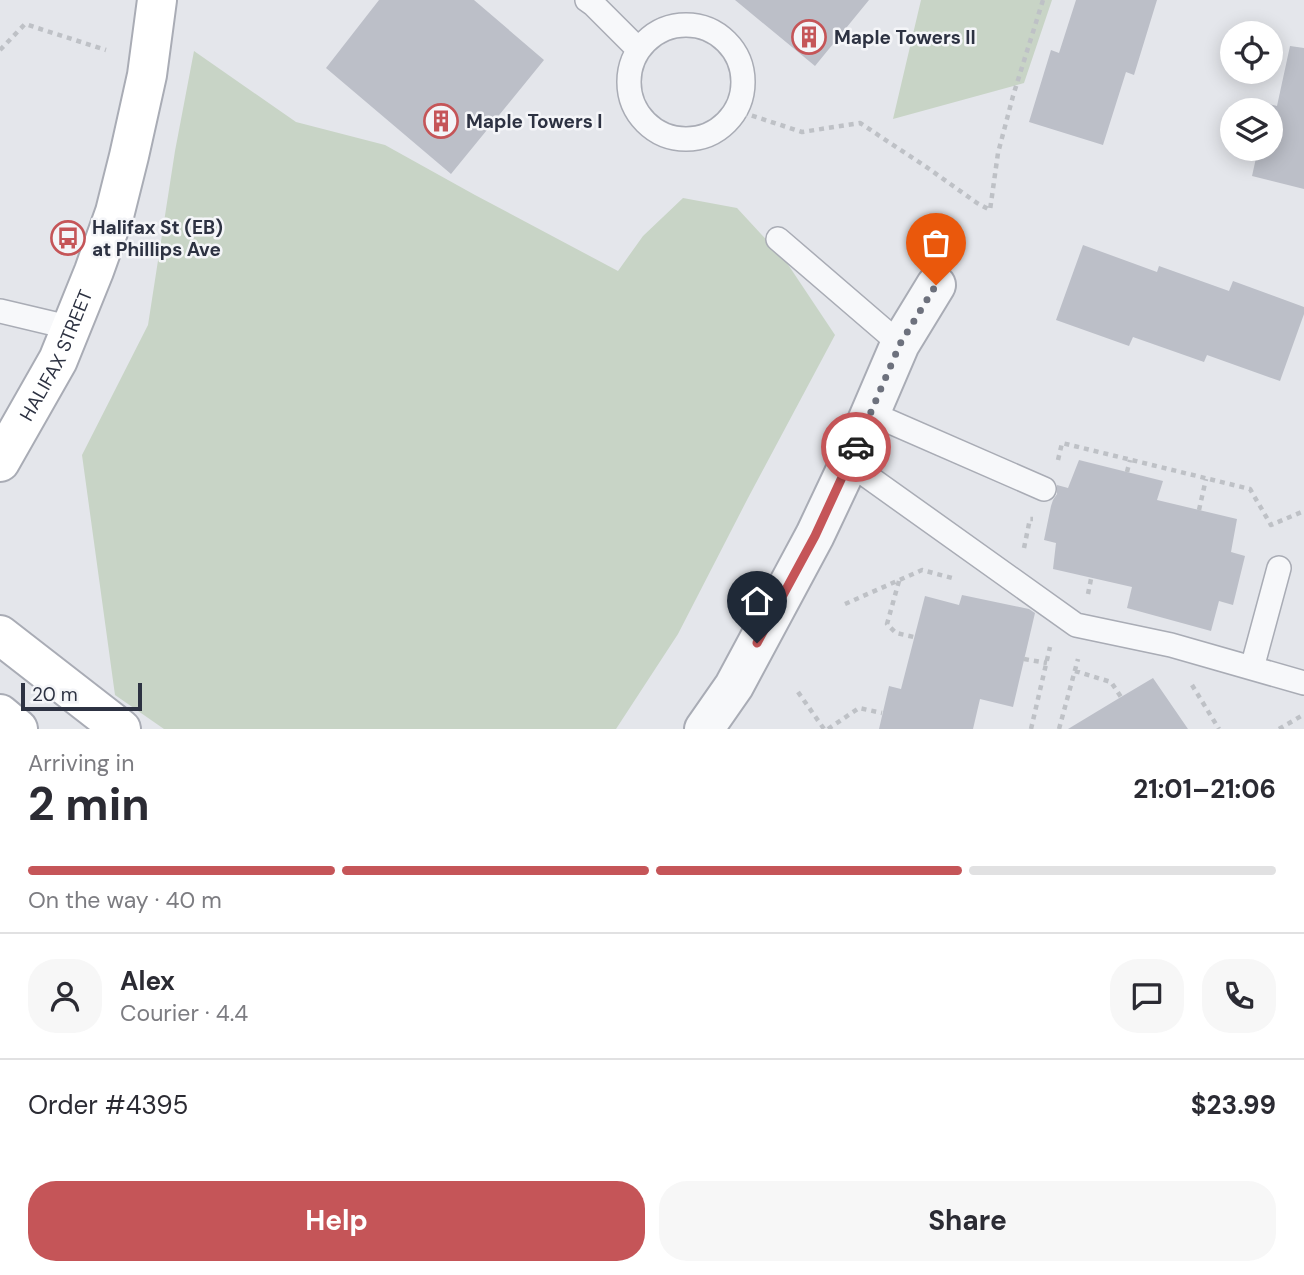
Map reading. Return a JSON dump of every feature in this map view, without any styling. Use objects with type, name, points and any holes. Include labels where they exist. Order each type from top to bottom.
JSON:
[{"type":"street","name":"HALIFAX STREET","points":[[0,462],[58,360],[115,212],[147,75],[157,0]]},
{"type":"street","points":[[705,729],[734,686],[815,536],[900,344],[936,285]]},
{"type":"street","points":[[0,635],[121,729]]},
{"type":"street","points":[[0,714],[18,729]]},
{"type":"lane","points":[[587,0],[638,49]]},
{"type":"lane","points":[[685,24],[719,34],[740,63],[743,80],[741,98],[732,114],[720,127],[687,139],[669,136],[653,129],[640,116],[632,100],[629,83],[631,66],[638,49],[651,36],[667,27],[685,24]]},
{"type":"lane","points":[[778,239],[900,344]]},
{"type":"lane","points":[[0,311],[72,328]]},
{"type":"lane","points":[[870,413],[1044,489]]},
{"type":"lane","points":[[849,463],[1076,625],[1171,646],[1304,682]]},
{"type":"lane","points":[[1252,668],[1279,568]]},
{"type":"path","points":[[732,114],[750,115],[802,132],[860,123],[977,204],[990,210],[998,153],[1043,0]]},
{"type":"path","points":[[0,50],[25,24],[106,50]]},
{"type":"path","points":[[1055,468],[1062,443],[1250,489],[1271,525],[1304,511]]},
{"type":"path","points":[[1127,472],[1130,460]]},
{"type":"path","points":[[1199,510],[1206,479]]},
{"type":"path","points":[[1018,583],[1030,519],[1041,521]]},
{"type":"path","points":[[845,604],[922,570],[962,580]]},
{"type":"path","points":[[899,581],[887,624],[896,634],[914,637]]},
{"type":"path","points":[[1031,729],[1058,612]]},
{"type":"path","points":[[1059,729],[1087,627]]},
{"type":"path","points":[[1024,659],[1047,663]]},
{"type":"path","points":[[1075,671],[1111,682],[1121,697]]},
{"type":"path","points":[[799,692],[826,729],[859,708],[882,713]]},
{"type":"path","points":[[1279,729],[1287,727],[1304,714]]},
{"type":"green space","points":[[921,0],[1052,0],[1024,83],[893,119]]},
{"type":"green space","points":[[194,51],[296,122],[385,145],[618,271],[643,236],[683,198],[737,208],[785,260],[835,335],[678,634],[616,729],[164,729],[115,695],[82,455],[148,325],[175,151]]},
{"type":"building","name":"Maple Towers I","points":[[379,0],[474,0],[544,60],[451,174],[326,68]]},
{"type":"building","name":"Maple Towers II","points":[[735,0],[869,0],[815,66]]},
{"type":"building","points":[[1076,0],[1157,0],[1134,75],[1126,72],[1103,145],[1029,122],[1051,50],[1059,53]]},
{"type":"building","points":[[1290,46],[1304,48],[1304,189],[1252,176],[1255,161],[1283,161],[1283,98],[1279,98]]},
{"type":"building","points":[[1083,245],[1157,272],[1159,266],[1229,291],[1233,281],[1304,307],[1304,314],[1280,381],[1207,355],[1204,362],[1133,337],[1129,346],[1056,320]]},
{"type":"building","points":[[1079,460],[1163,481],[1157,500],[1237,519],[1231,552],[1245,556],[1233,605],[1219,601],[1211,631],[1127,608],[1132,587],[1053,569],[1056,543],[1044,540],[1051,506],[1057,494],[1057,485],[1068,488]]},
{"type":"building","points":[[962,595],[1029,609],[1035,613],[1013,707],[980,699],[973,729],[879,729],[889,686],[901,689],[925,596],[959,605]]},
{"type":"building","points":[[1153,678],[1188,729],[1068,729],[1121,697]]},
{"type":"way so far","points":[[856,447],[900,344],[936,285]]},
{"type":"place","name":"Maple Towers II","points":[[809,37]]},
{"type":"place","name":"Maple Towers I","points":[[441,121]]},
{"type":"place","name":"Halifax St (EB) at Phillips Ave","points":[[68,238]]},
{"type":"route","points":[[757,643],[815,536],[856,447]]}]
